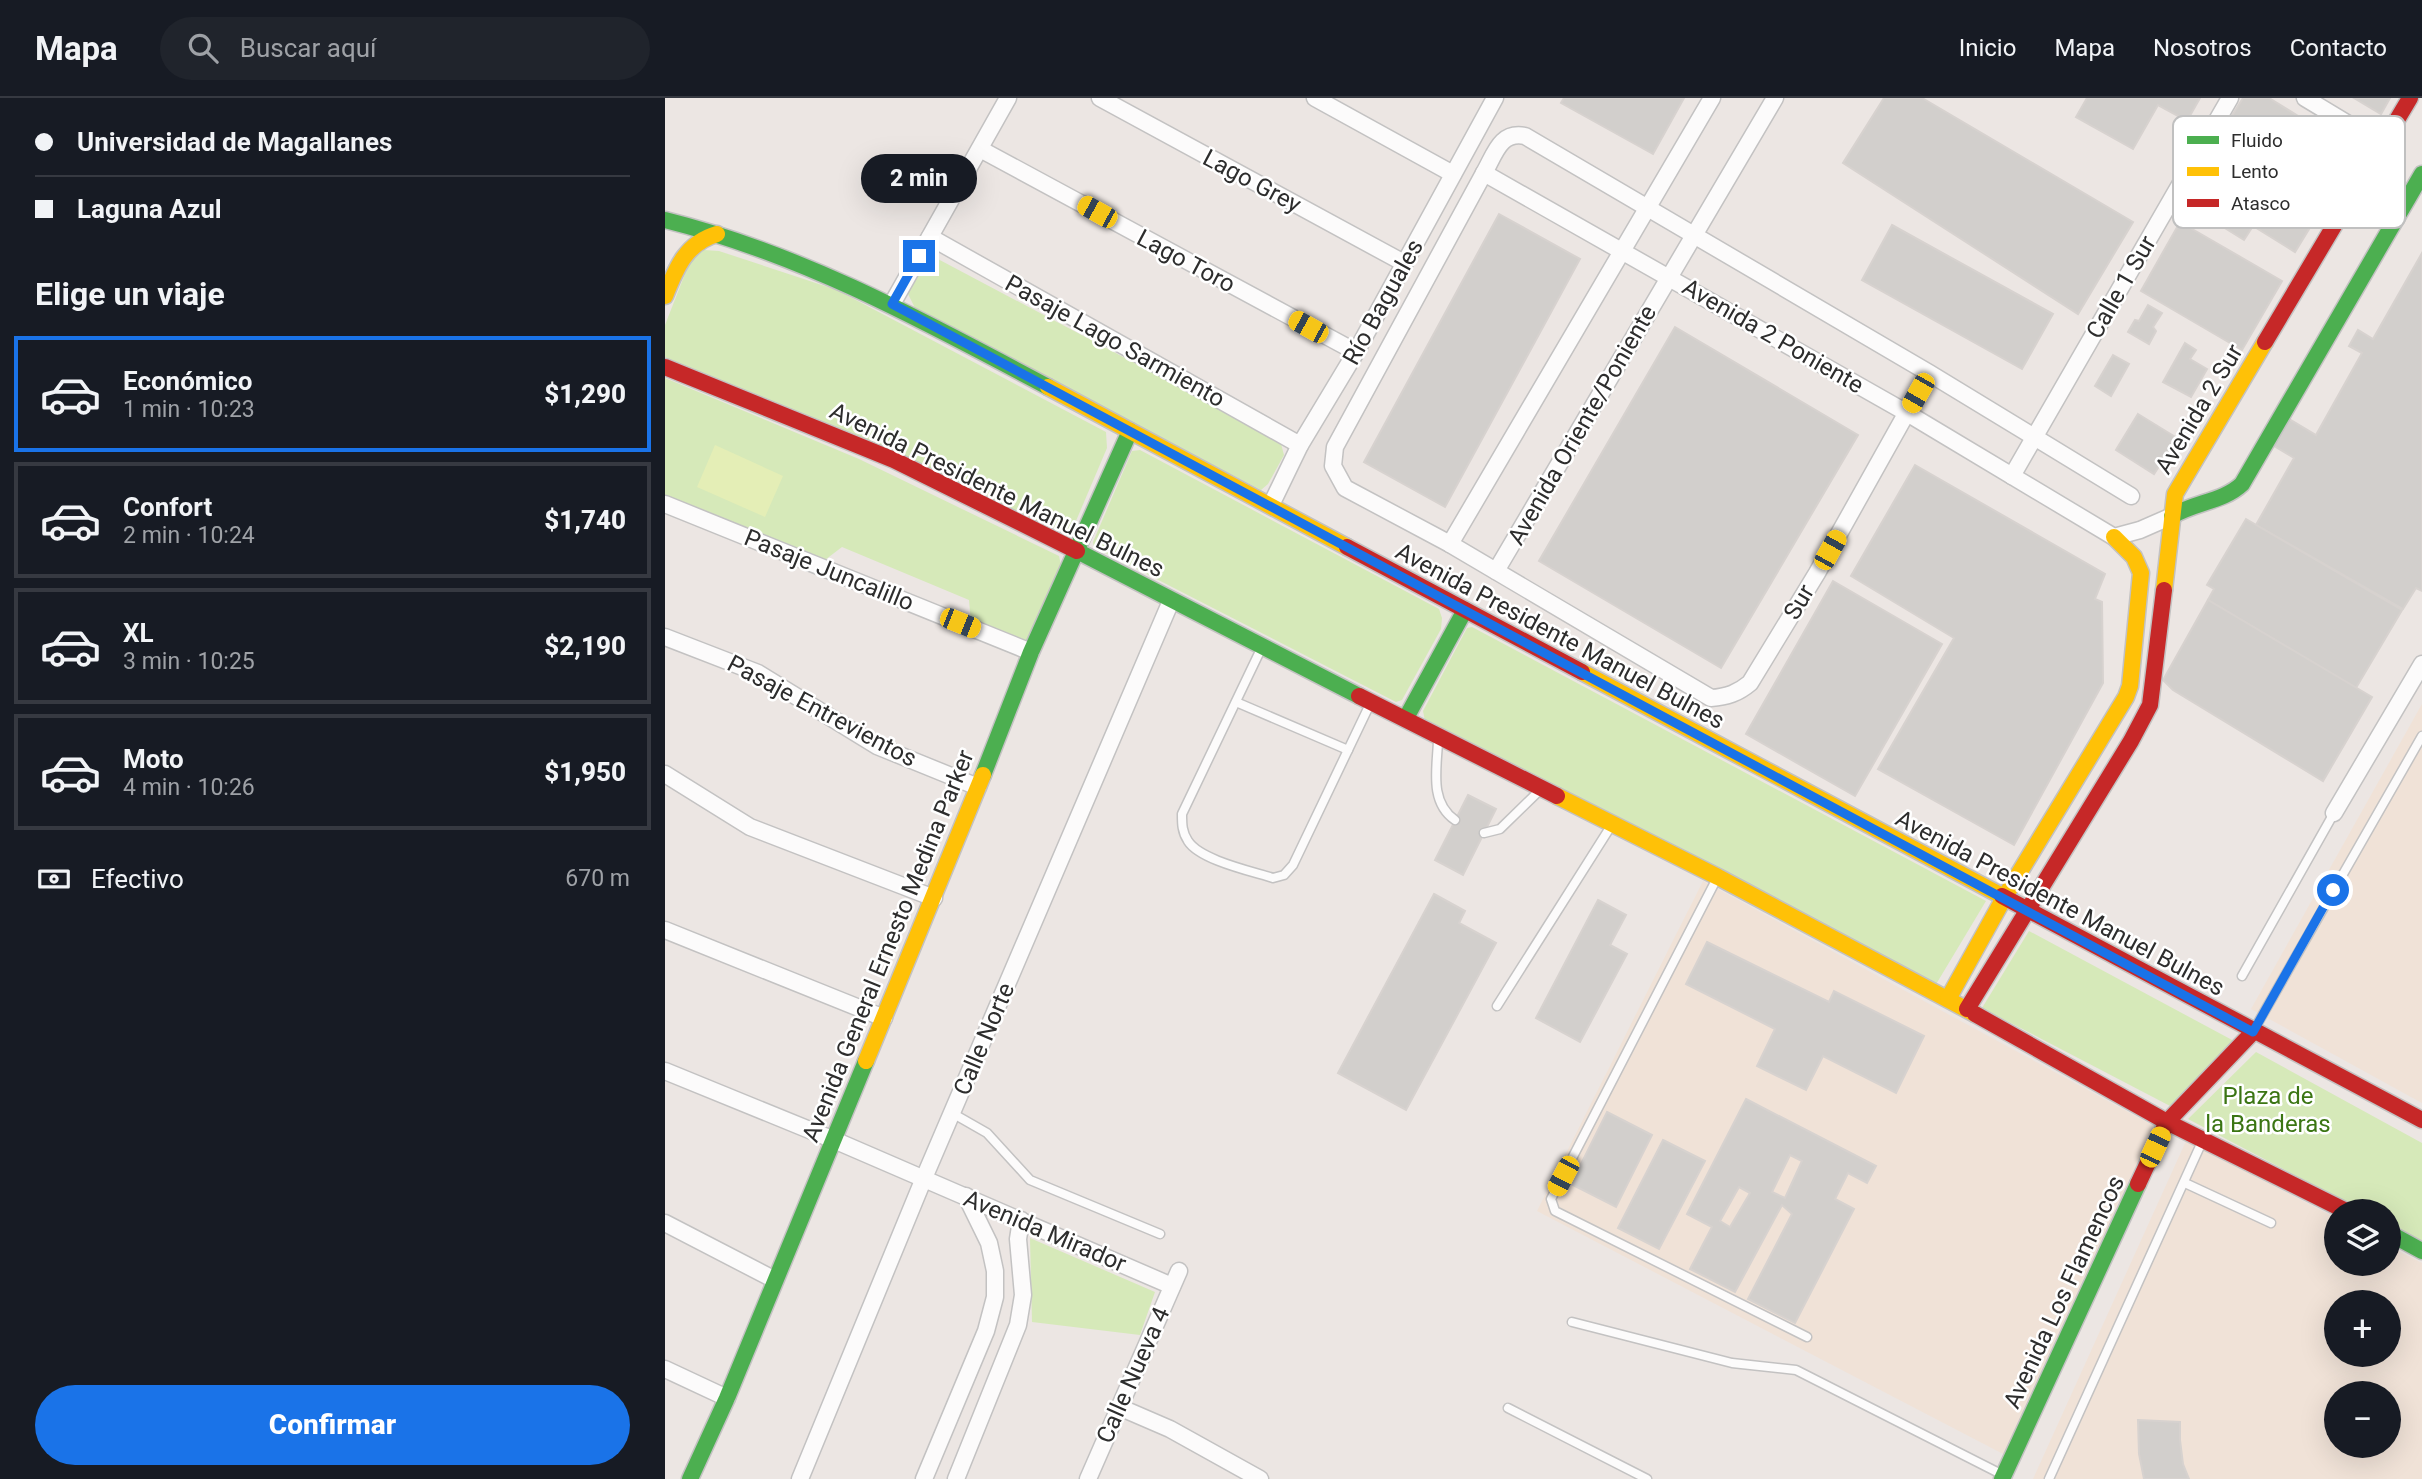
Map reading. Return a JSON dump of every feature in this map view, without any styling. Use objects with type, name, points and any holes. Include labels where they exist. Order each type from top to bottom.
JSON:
[{"type":"main road","name":"Avenida 2 Sur","points":[[2400,116],[2410,98]]},
{"type":"main road","name":"Avenida 2 Sur","points":[[2405,203],[2422,174]]},
{"type":"main road","name":"Avenida Presidente Manuel Bulnes","points":[[665,220],[717,234],[801,265],[892,304],[2422,1120]]},
{"type":"main road","name":"Avenida 2 Sur","points":[[2172,516],[2175,494],[2334,228]]},
{"type":"main road","name":"Avenida 2 Sur","points":[[2172,516],[2189,506],[2225,497],[2235,492],[2242,484],[2391,228]]},
{"type":"main road","points":[[665,296],[678,262],[689,248],[702,238],[717,234]]},
{"type":"main road","name":"Avenida Presidente Manuel Bulnes","points":[[665,367],[894,460],[1077,551],[1718,877],[1967,1009],[2167,1122],[2324,1200]]},
{"type":"main road","name":"Avenida General Ernesto Medina Parker","points":[[690,1479],[727,1398],[934,898],[1031,652],[1130,431]]},
{"type":"main road","points":[[1967,1009],[2131,741],[2150,705],[2172,516]]},
{"type":"main road","points":[[1948,999],[2004,898],[2126,698],[2130,686],[2141,573],[2132,553],[2113,537]]},
{"type":"main road","points":[[1406,718],[1465,610]]},
{"type":"main road","name":"Avenida Los Flamencos","points":[[2003,1477],[2167,1122],[2253,1032]]},
{"type":"main road","points":[[2401,1240],[2422,1251]]},
{"type":"street","points":[[892,304],[1008,98]]},
{"type":"street","name":"Lago Grey","points":[[1100,98],[1404,263]]},
{"type":"street","points":[[1315,98],[1453,174]]},
{"type":"street","name":"Río Baguales","points":[[1271,505],[1300,445],[1356,352],[1495,98]]},
{"type":"street","points":[[1450,544],[1712,98]]},
{"type":"street","name":"Avenida Oriente/Poniente","points":[[1496,571],[1775,98]]},
{"type":"street","name":"Calle 1 Sur","points":[[2220,116],[2230,98]]},
{"type":"street","points":[[2305,98],[2335,116]]},
{"type":"street","name":"Avenida 2 Poniente","points":[[2113,537],[1906,413],[1484,173],[1504,138],[1514,133],[1525,136],[1929,373],[2131,496]]},
{"type":"street","name":"Lago Toro","points":[[979,149],[1356,352]]},
{"type":"street","points":[[1484,173],[1335,447],[1333,466],[1345,488],[1496,571]]},
{"type":"street","name":"Calle 1 Sur","points":[[2012,476],[2173,196]]},
{"type":"street","name":"Pasaje Lago Sarmiento","points":[[930,237],[1300,445]]},
{"type":"street","name":"Sur","points":[[1496,571],[1711,698],[1734,694],[1750,683],[1817,573],[1929,373]]},
{"type":"street","name":"Pasaje Juncalillo","points":[[665,504],[1031,652]]},
{"type":"street","points":[[2113,537],[2140,530],[2172,516]]},
{"type":"street","name":"Calle Norte","points":[[800,1479],[921,1177],[952,1113],[1171,601]]},
{"type":"street","name":"Pasaje Entrevientos","points":[[665,637],[758,673],[877,746],[978,787]]},
{"type":"street","points":[[2334,813],[2422,664]]},
{"type":"street","points":[[665,774],[750,827],[934,898]]},
{"type":"street","points":[[665,930],[884,1018]]},
{"type":"street","name":"Avenida Mirador","points":[[665,1071],[1021,1220],[1176,1278]]},
{"type":"street","points":[[924,1479],[986,1331],[995,1297],[995,1271],[989,1243],[966,1196]]},
{"type":"street","points":[[956,1479],[1018,1325],[1023,1295],[1018,1239],[1021,1220]]},
{"type":"street","points":[[665,1223],[775,1280]]},
{"type":"street","name":"Calle Nueva 4","points":[[1088,1479],[1176,1278]]},
{"type":"street","points":[[665,1369],[727,1398]]},
{"type":"street","points":[[1119,1408],[1170,1429],[1260,1479]]},
{"type":"lane","points":[[1262,646],[1182,814],[1182,830],[1189,843],[1201,853],[1273,878],[1284,875],[1293,865],[1372,701]]},
{"type":"lane","points":[[1236,702],[1348,750]]},
{"type":"lane","points":[[1439,735],[1437,793],[1445,811],[1455,820]]},
{"type":"lane","points":[[2253,1032],[2422,736]]},
{"type":"lane","points":[[1484,833],[1500,829],[1542,788]]},
{"type":"lane","points":[[2242,976],[2334,813]]},
{"type":"lane","points":[[1497,1006],[1613,824]]},
{"type":"lane","points":[[1718,877],[1551,1199],[1555,1211],[1807,1337]]},
{"type":"lane","points":[[952,1113],[987,1133],[1030,1180],[1160,1234]]},
{"type":"lane","points":[[2049,1479],[2203,1140]]},
{"type":"lane","points":[[2185,1183],[2271,1223]]},
{"type":"lane","points":[[1572,1322],[1732,1363],[1796,1370],[2003,1477]]},
{"type":"lane","points":[[1508,1408],[1647,1479]]},
{"type":"shaded area","points":[[2422,704],[2422,1103],[2251,1009]]},
{"type":"shaded area","points":[[1703,881],[2154,1126],[2005,1455],[1537,1211]]},
{"type":"shaded area","points":[[2186,1141],[2324,1212],[2324,1276],[2401,1276],[2401,1252],[2422,1263],[2422,1479],[2033,1479]]},
{"type":"green space","points":[[704,250],[719,251],[837,290],[1106,432],[1107,448],[1073,528],[1066,533],[665,357],[665,325],[690,261]]},
{"type":"green space","points":[[936,258],[1280,440],[1284,455],[1268,484],[1261,490],[916,310],[908,294],[921,263]]},
{"type":"green space","points":[[665,378],[859,459],[1059,556],[1061,565],[1028,646],[971,623],[969,600],[842,547],[821,563],[665,502]]},
{"type":"green space","points":[[715,445],[783,476],[765,517],[697,487]]},
{"type":"green space","points":[[1140,450],[1439,609],[1441,629],[1402,700],[1396,702],[1094,547],[1093,542],[1132,451]]},
{"type":"green space","points":[[1472,627],[1986,901],[1935,986],[1425,721],[1423,711],[1467,628]]},
{"type":"green space","points":[[2029,931],[2234,1041],[2172,1107],[1982,1008]]},
{"type":"green space","name":"Plaza de la Banderas","points":[[2256,1052],[2422,1143],[2422,1242],[2401,1231],[2401,1199],[2340,1199],[2188,1119]]},
{"type":"green space","points":[[1030,1238],[1155,1292],[1140,1335],[1032,1322]]},
{"type":"building","points":[[1564,98],[1684,98],[1653,154],[1561,103]]},
{"type":"building","points":[[1884,98],[1922,98],[2133,222],[2078,314],[1843,163]]},
{"type":"building","points":[[2087,98],[2200,98],[2190,116],[2178,116],[2158,105],[2133,149],[2076,117]]},
{"type":"building","points":[[2243,98],[2269,98],[2298,116],[2232,116]]},
{"type":"building","points":[[2354,98],[2390,98],[2381,114]]},
{"type":"building","points":[[1499,214],[1580,259],[1445,507],[1364,462]]},
{"type":"building","points":[[1892,225],[2053,314],[2022,369],[1862,280]]},
{"type":"building","points":[[2177,228],[2190,228],[2282,281],[2242,350],[2141,291]]},
{"type":"building","points":[[2225,228],[2252,228],[2244,240]]},
{"type":"building","points":[[2256,228],[2310,228],[2295,252]]},
{"type":"building","points":[[2422,253],[2422,591],[2416,588],[2403,609],[2256,525],[2294,458],[2269,443],[2284,416],[2316,435],[2362,353],[2349,346],[2358,330],[2373,339]]},
{"type":"building","points":[[2148,305],[2162,313],[2153,327],[2156,331],[2149,344],[2128,332],[2135,320],[2139,321]]},
{"type":"building","points":[[1675,327],[1858,435],[1721,668],[1539,561]]},
{"type":"building","points":[[2185,343],[2196,350],[2190,359],[2207,369],[2191,397],[2163,382]]},
{"type":"building","points":[[2113,355],[2129,364],[2111,396],[2095,386]]},
{"type":"building","points":[[2138,414],[2177,438],[2154,474],[2116,450]]},
{"type":"building","points":[[1915,465],[2105,574],[2095,599],[2102,602],[2103,683],[2014,845],[1878,769],[1954,638],[1851,576]]},
{"type":"building","points":[[2246,519],[2402,610],[2356,688],[2208,600],[2214,589],[2207,585]]},
{"type":"building","points":[[1833,581],[1942,644],[1855,796],[1746,734]]},
{"type":"building","points":[[2208,600],[2372,697],[2323,781],[2173,690],[2163,680]]},
{"type":"building","points":[[1468,795],[1496,809],[1463,875],[1435,860]]},
{"type":"building","points":[[1434,894],[1465,911],[1459,923],[1496,943],[1406,1110],[1338,1073]]},
{"type":"building","points":[[1598,900],[1626,915],[1610,945],[1627,954],[1580,1042],[1536,1018]]},
{"type":"building","points":[[1707,942],[1829,1002],[1834,991],[1924,1036],[1896,1093],[1823,1056],[1806,1090],[1757,1066],[1775,1029],[1686,984]]},
{"type":"building","points":[[1746,1099],[1876,1166],[1867,1183],[1848,1173],[1835,1199],[1854,1209],[1795,1323],[1748,1299],[1792,1214],[1782,1205],[1735,1292],[1690,1269],[1712,1227],[1687,1214]],"holes":[[[1790,1155],[1802,1161],[1785,1198],[1772,1192]],[[1739,1187],[1750,1193],[1730,1227],[1720,1221]]]},
{"type":"building","points":[[1607,1112],[1652,1135],[1616,1207],[1571,1184]]},
{"type":"building","points":[[1663,1140],[1705,1161],[1659,1249],[1618,1228]]},
{"type":"building","points":[[2138,1420],[2180,1422],[2183,1464],[2189,1479],[2144,1479],[2139,1454]]},
{"type":"traffic: fast","points":[[2405,203],[2422,174]]},
{"type":"traffic: fast","points":[[665,220],[716,234],[814,270],[908,314],[1048,387]]},
{"type":"traffic: fast","points":[[2172,516],[2226,495],[2242,484],[2391,228]]},
{"type":"traffic: fast","points":[[983,775],[1031,652],[1130,431]]},
{"type":"traffic: fast","points":[[1077,551],[1359,696]]},
{"type":"traffic: fast","points":[[1406,718],[1465,610]]},
{"type":"traffic: fast","points":[[690,1479],[727,1398],[866,1061]]},
{"type":"traffic: fast","points":[[2002,1479],[2138,1184]]},
{"type":"traffic: fast","points":[[2401,1240],[2422,1251]]},
{"type":"traffic: slow","points":[[665,296],[678,266],[690,250],[706,238],[717,234]]},
{"type":"traffic: slow","points":[[2164,590],[2175,494],[2265,342]]},
{"type":"traffic: slow","points":[[1048,387],[1347,547]]},
{"type":"traffic: slow","points":[[1948,999],[2004,898],[2126,697],[2130,686],[2141,573],[2134,557],[2114,537]]},
{"type":"traffic: slow","points":[[1582,672],[2002,896]]},
{"type":"traffic: slow","points":[[866,1061],[983,775]]},
{"type":"traffic: slow","points":[[1557,796],[1718,877],[1975,1014]]},
{"type":"traffic: jam","points":[[2399,116],[2410,98]]},
{"type":"traffic: jam","points":[[2265,342],[2333,228]]},
{"type":"traffic: jam","points":[[665,367],[894,460],[1077,551]]},
{"type":"traffic: jam","points":[[1347,547],[1582,672]]},
{"type":"traffic: jam","points":[[1967,1009],[2131,741],[2150,705],[2164,590]]},
{"type":"traffic: jam","points":[[1359,696],[1557,796]]},
{"type":"traffic: jam","points":[[2002,896],[2422,1120]]},
{"type":"traffic: jam","points":[[1975,1014],[2167,1122],[2324,1200]]},
{"type":"traffic: jam","points":[[2138,1184],[2167,1122],[2253,1032]]},
{"type":"route","points":[[919,256],[892,304],[2253,1032],[2333,890]]}]
